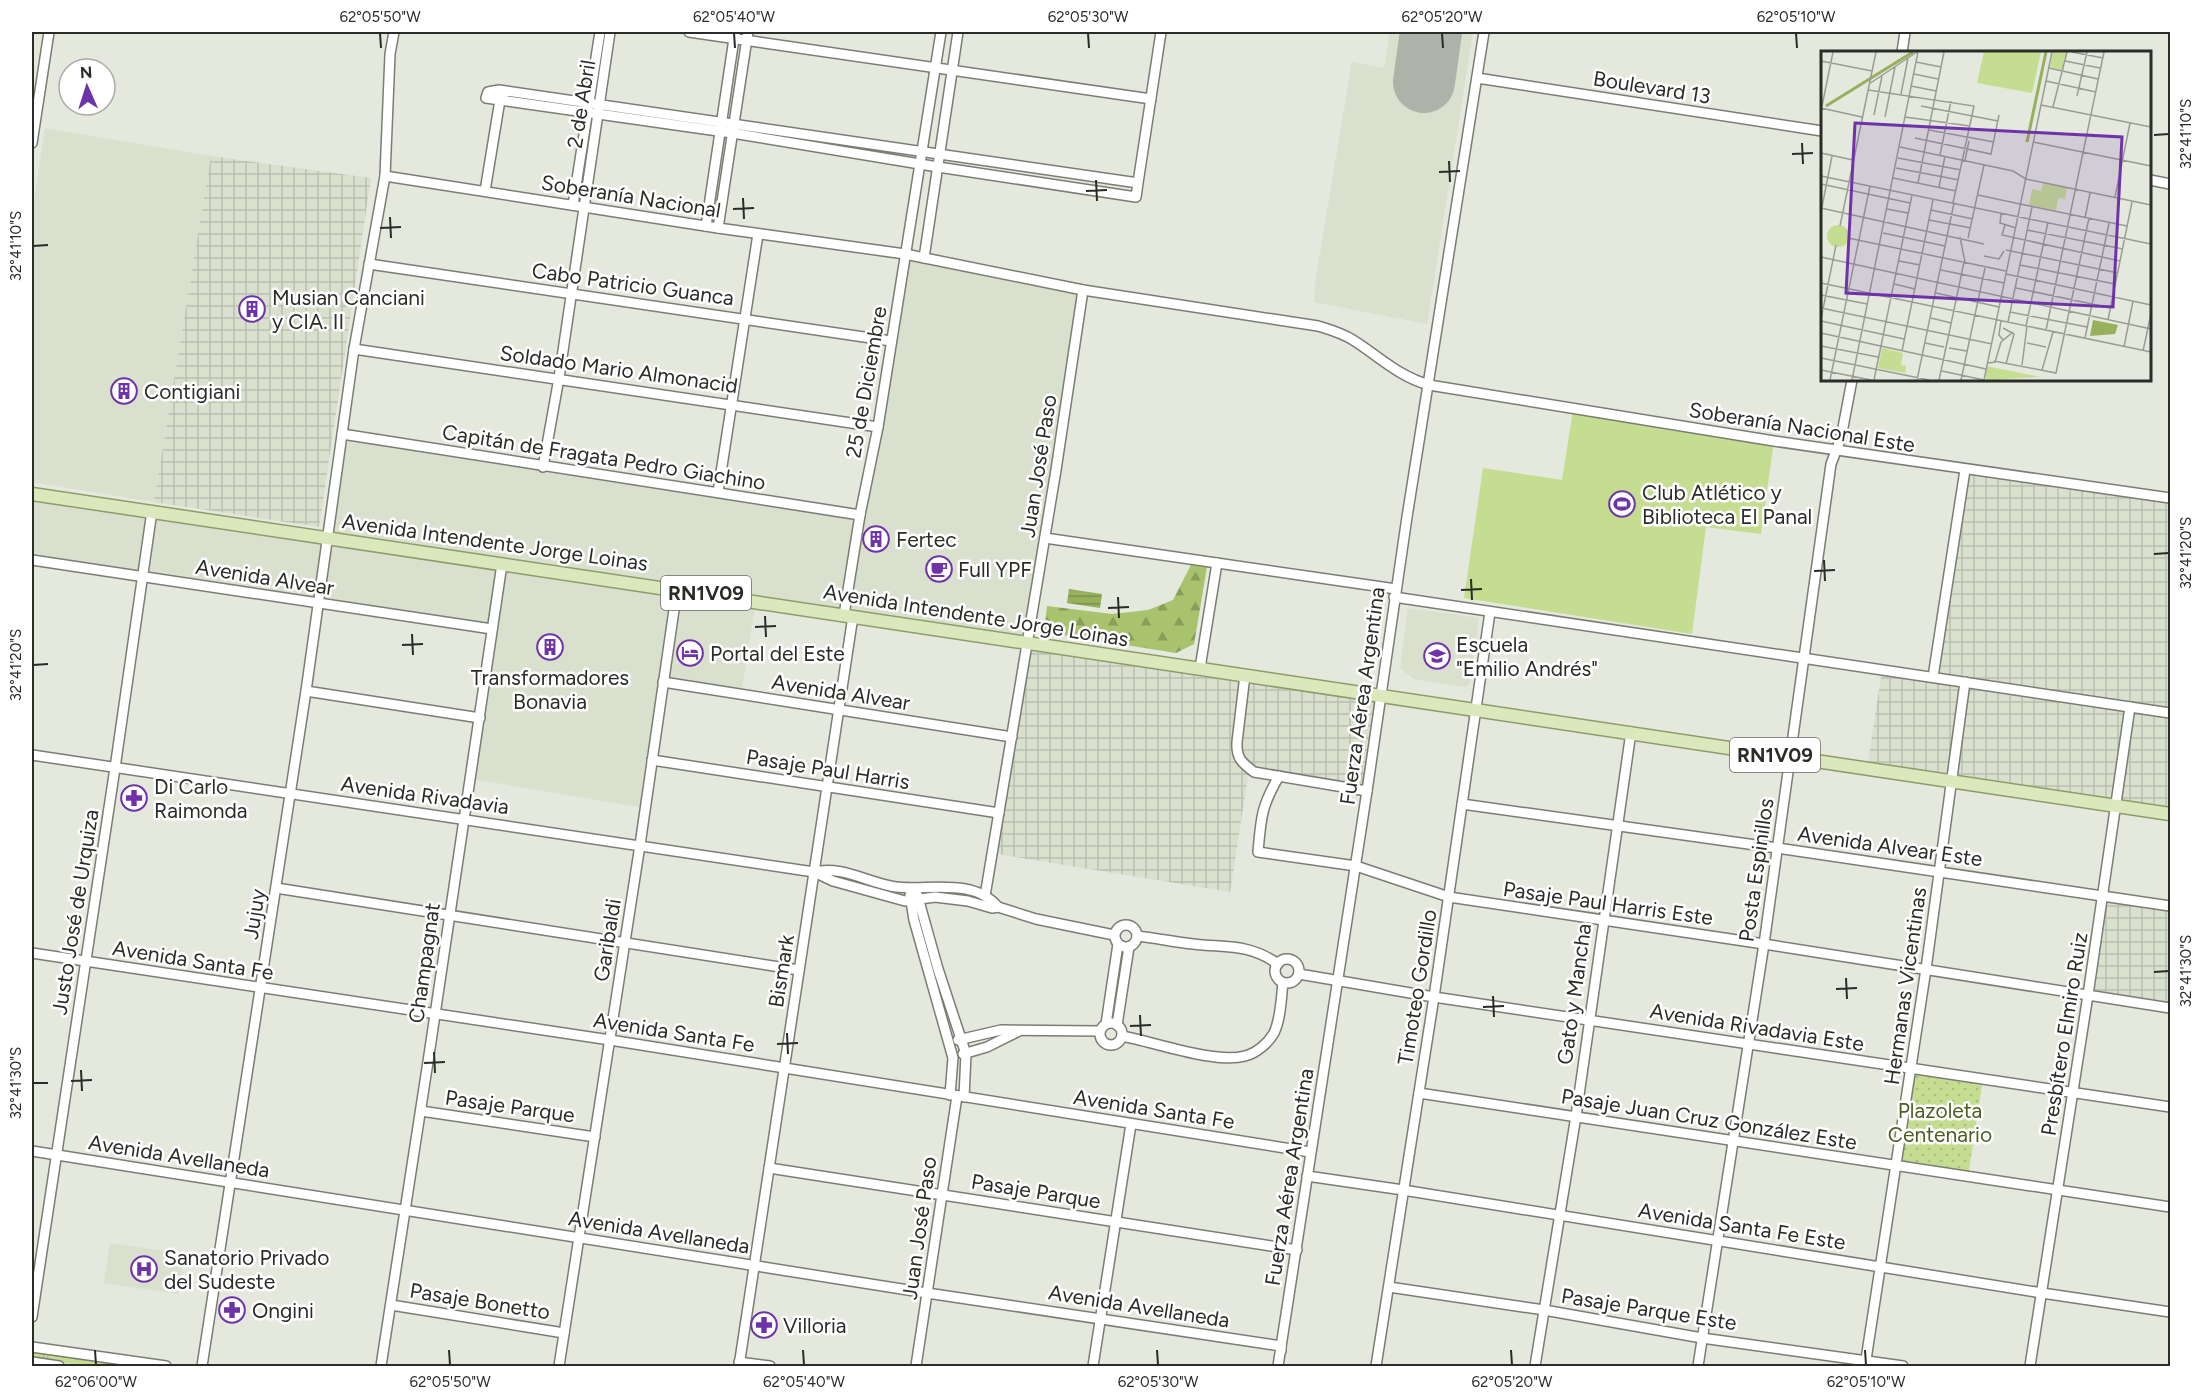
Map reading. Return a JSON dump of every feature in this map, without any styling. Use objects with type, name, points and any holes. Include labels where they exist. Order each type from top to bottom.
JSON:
[{"type":"main road","name":"Avenida Intendente Jorge Loinas","points":[[32,494],[1380,696]]},
{"type":"main road","name":"RN1V09","points":[[1380,696],[2170,814]]},
{"type":"street","points":[[32,143],[49,32]]},
{"type":"street","name":"Jujuy","points":[[202,1366],[291,793],[354,350],[385,176],[390,54],[394,32]]},
{"type":"street","name":"2 de Abril","points":[[573,205],[600,32]]},
{"type":"street","name":"2 de Abril","points":[[543,467],[559,378],[610,32]]},
{"type":"street","points":[[689,32],[747,36],[1151,99]]},
{"type":"street","name":"25 de Diciembre","points":[[849,616],[860,515],[878,427],[942,32]]},
{"type":"street","points":[[924,258],[958,32]]},
{"type":"street","points":[[588,107],[486,98],[488,92],[506,91],[599,109],[733,129],[920,164],[1136,196],[1161,32]]},
{"type":"street","name":"Fuerza Aérea Argentina","points":[[1280,1366],[1281,1346],[1356,866],[1395,593],[1484,32]]},
{"type":"street","points":[[1902,51],[1905,32]]},
{"type":"street","points":[[706,226],[735,35]]},
{"type":"street","points":[[718,228],[747,36]]},
{"type":"street","name":"Boulevard 13","points":[[1477,78],[1821,131]]},
{"type":"street","points":[[485,191],[500,100],[506,91]]},
{"type":"street","points":[[733,129],[940,153],[1138,183]]},
{"type":"street","name":"Soberanía Nacional","points":[[385,176],[718,228],[905,254],[1083,290]]},
{"type":"street","points":[[2151,180],[2170,184]]},
{"type":"street","points":[[718,492],[743,318],[758,234]]},
{"type":"street","name":"Cabo Patricio Guanca","points":[[369,264],[572,292],[891,341]]},
{"type":"street","name":"Soberanía Nacional Este","points":[[1083,290],[1318,326],[1338,332],[1353,340],[1410,380],[1429,385],[1597,414],[1965,470],[2170,495]]},
{"type":"street","name":"Juan José Paso","points":[[984,896],[1045,538],[1083,290]]},
{"type":"street","name":"Soldado Mario Almonacid","points":[[354,350],[559,378],[878,427]]},
{"type":"street","name":"Posta Espinillos","points":[[1698,1366],[1764,944],[1830,464],[1841,438],[1851,381]]},
{"type":"street","name":"Capitán de Fragata Pedro Giachino","points":[[342,434],[860,515]]},
{"type":"street","points":[[1933,677],[1965,470]]},
{"type":"street","name":"Justo José de Urquiza","points":[[32,1317],[152,511]]},
{"type":"street","points":[[1045,538],[1217,563],[1395,593],[1490,612],[2170,713]]},
{"type":"street","name":"Avenida Alvear","points":[[32,560],[492,629]]},
{"type":"street","points":[[1200,668],[1217,563]]},
{"type":"street","name":"Champagnat","points":[[381,1366],[436,1014],[502,564]]},
{"type":"street","name":"Garibaldi","points":[[559,1366],[640,845],[677,589]]},
{"type":"street","name":"Timoteo Gordillo","points":[[1376,1366],[1434,997],[1490,612]]},
{"type":"street","name":"Bismark","points":[[739,1364],[839,711],[849,616]]},
{"type":"street","points":[[1245,675],[1236,752],[1240,761],[1254,772],[1367,791]]},
{"type":"street","name":"Avenida Alvear","points":[[663,682],[1012,737]]},
{"type":"street","name":"Hermanas Vicentinas","points":[[1866,1364],[1926,969],[1965,682]]},
{"type":"street","points":[[306,691],[480,718]]},
{"type":"street","name":"Presbítero Elmiro Ruiz","points":[[2030,1366],[2130,707]]},
{"type":"street","name":"Gato y Mancha","points":[[1535,1366],[1575,1116],[1631,732]]},
{"type":"street","name":"Avenida Rivadavia","points":[[32,755],[814,872],[833,881],[905,901],[935,897],[968,901],[992,908],[998,907]]},
{"type":"street","name":"Pasaje Paul Harris","points":[[652,760],[999,813]]},
{"type":"street","name":"Pasaje Paul Harris Este","points":[[1279,776],[1266,799],[1262,812],[1258,852],[1356,866],[1449,897],[2170,1008]]},
{"type":"street","name":"Avenida Alvear Este","points":[[1462,804],[2170,906]]},
{"type":"street","name":"Avenida Rivadavia","points":[[814,872],[826,869],[890,885],[955,887],[984,896],[998,907],[1116,940],[1129,947]]},
{"type":"street","name":"Juan José Paso","points":[[912,887],[914,920],[950,1042],[957,1096]]},
{"type":"street","points":[[276,888],[799,970]]},
{"type":"street","name":"Juan José Paso","points":[[914,900],[966,1054],[957,1096],[916,1366]]},
{"type":"street","name":"Avenida Rivadavia","points":[[1116,940],[1118,928],[1124,925],[1135,929],[1137,936],[1194,944],[1248,948],[1269,957],[1278,964],[1285,959],[1293,961],[1298,966],[1299,974],[1338,981]]},
{"type":"street","points":[[1117,1025],[1129,947],[1135,943],[1137,936]]},
{"type":"street","points":[[950,1042],[987,1032],[1103,1028],[1113,1023],[1121,1029],[1122,1036],[1118,1043],[1108,1045],[1102,1041],[1103,1028],[1116,940]]},
{"type":"street","name":"Avenida Santa Fe","points":[[32,953],[610,1040],[1310,1152]]},
{"type":"street","points":[[1278,964],[1275,975],[1283,983]]},
{"type":"street","points":[[1283,983],[1294,981],[1299,974]]},
{"type":"street","name":"Avenida Rivadavia Este","points":[[1338,981],[2170,1107]]},
{"type":"street","points":[[1122,1036],[1223,1058],[1244,1056],[1260,1049],[1274,1033],[1280,1012],[1283,983]]},
{"type":"street","points":[[952,1056],[987,1047],[1019,1031]]},
{"type":"street","name":"Pasaje Juan Cruz González Este","points":[[1419,1093],[2170,1207]]},
{"type":"street","name":"Pasaje Parque","points":[[421,1111],[595,1137]]},
{"type":"street","points":[[1093,1366],[1131,1124]]},
{"type":"street","name":"Avenida Avellaneda","points":[[32,1151],[754,1266],[1281,1346]]},
{"type":"street","name":"Pasaje Parque","points":[[769,1168],[1297,1250]]},
{"type":"street","name":"Avenida Santa Fe Este","points":[[1307,1176],[2170,1312]]},
{"type":"street","name":"Pasaje Parque Este","points":[[1389,1287],[1544,1310],[1866,1364],[1903,1366]]},
{"type":"street","name":"Pasaje Bonetto","points":[[390,1305],[564,1333]]},
{"type":"street","points":[[32,1347],[166,1366]]},
{"type":"street","points":[[32,1362],[59,1366]]},
{"type":"street","points":[[739,1364],[770,1366]]},
{"type":"shaded area","points":[[1390,32],[1473,32],[1427,324],[1314,302],[1315,284],[1352,62],[1384,68]]},
{"type":"shaded area","points":[[45,128],[211,156],[154,502],[32,482],[32,214]]},
{"type":"shaded area","points":[[211,156],[371,178],[319,527],[154,502]]},
{"type":"shaded area","points":[[905,254],[1083,290],[1027,644],[756,601],[741,694],[663,682],[645,808],[472,779],[492,629],[32,560],[32,494],[329,537],[348,437],[860,515]]},
{"type":"shaded area","points":[[1965,470],[2170,498],[2170,814],[1867,769],[1882,670],[1933,677]]},
{"type":"shaded area","points":[[1069,589],[1102,594],[1100,608],[1067,603]]},
{"type":"shaded area","name":"Escuela \"Emilio Andrés\"","points":[[1408,608],[1479,618],[1470,684],[1466,687],[1414,679],[1400,668]]},
{"type":"shaded area","points":[[1027,644],[1380,696],[1367,791],[1279,776],[1248,776],[1230,892],[992,853]]},
{"type":"shaded area","points":[[2103,896],[2170,906],[2170,1008],[2088,995]]},
{"type":"shaded area","name":"Sanatorio Privado del Sudeste","points":[[110,1243],[185,1254],[178,1294],[104,1283]]},
{"type":"green space","name":"Club Atlético y Biblioteca El Panal","points":[[1573,410],[1774,441],[1761,534],[1706,527],[1692,634],[1464,598],[1483,468],[1562,480]]},
{"type":"green space","points":[[1191,565],[1207,567],[1194,644],[1176,653],[1044,632],[1047,606],[1112,614],[1148,610],[1173,600]]},
{"type":"green space","name":"Plazoleta Centenario","points":[[1911,1068],[1983,1079],[1968,1176],[1896,1166]]},
{"type":"green space","points":[[32,1352],[124,1366],[87,1366],[32,1358]]},
{"type":"runway","points":[[1424,82],[1431,32]]},
{"type":"place","name":"Musian Canciani y CIA. II","points":[[252,309]]},
{"type":"place","name":"Contigiani","points":[[124,391]]},
{"type":"place","name":"Club Atlético y Biblioteca El Panal","points":[[1622,504]]},
{"type":"place","name":"Fertec","points":[[876,539]]},
{"type":"place","name":"Full YPF","points":[[939,569]]},
{"type":"place","name":"Transformadores Bonavia","points":[[550,647]]},
{"type":"place","name":"Portal del Este","points":[[690,653]]},
{"type":"place","name":"Escuela \"Emilio Andrés\"","points":[[1437,656]]},
{"type":"place","name":"Di Carlo Raimonda","points":[[134,798]]},
{"type":"place","name":"Sanatorio Privado del Sudeste","points":[[144,1269]]},
{"type":"place","name":"Ongini","points":[[232,1310]]},
{"type":"place","name":"Villoria","points":[[764,1325]]}]
